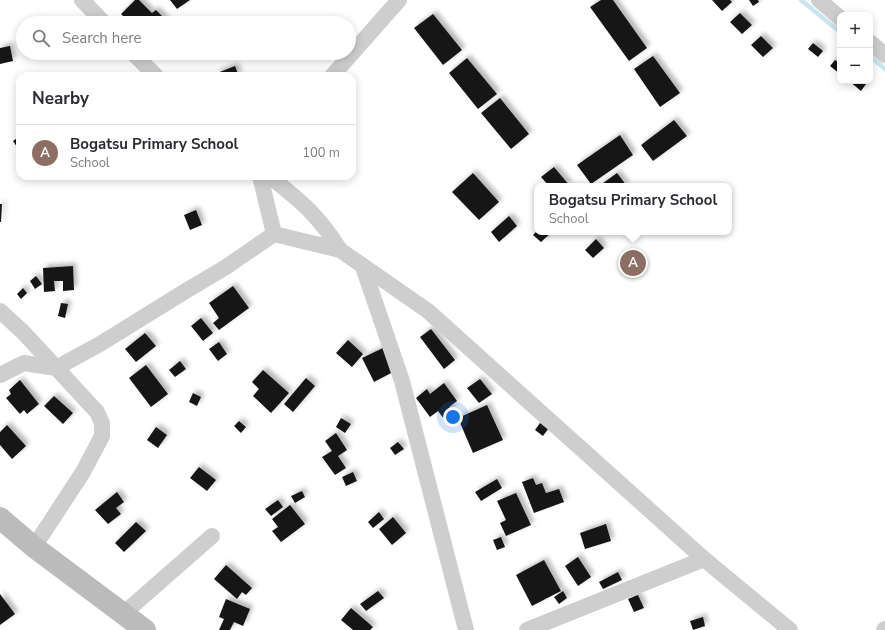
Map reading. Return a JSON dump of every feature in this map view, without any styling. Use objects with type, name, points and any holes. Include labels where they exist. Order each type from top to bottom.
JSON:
[{"type":"street","points":[[82,0],[97,16]]},
{"type":"street","points":[[356,49],[399,0]]},
{"type":"street","points":[[819,0],[837,15]]},
{"type":"street","points":[[873,44],[885,54]]},
{"type":"street","points":[[140,60],[152,72]]},
{"type":"street","points":[[336,72],[346,60]]},
{"type":"street","points":[[261,180],[274,234]]},
{"type":"street","points":[[274,180],[309,208],[326,227],[340,250],[428,311],[704,558],[790,630]]},
{"type":"street","points":[[0,375],[24,363],[56,368],[100,344],[226,267],[274,234],[340,250]]},
{"type":"street","points":[[363,267],[402,381],[466,630]]},
{"type":"street","points":[[0,311],[23,332],[97,412],[102,423],[102,436],[83,472],[34,547]]},
{"type":"street","points":[[0,518],[34,547],[145,630]]},
{"type":"street","points":[[123,614],[212,536]]},
{"type":"street","points":[[527,630],[704,558]]},
{"type":"building","points":[[135,0],[139,0],[152,13],[156,10],[162,16],[123,16],[121,14]]},
{"type":"building","points":[[170,0],[190,0],[177,9]]},
{"type":"building","points":[[601,0],[613,0],[647,48],[629,61],[590,7]]},
{"type":"building","points":[[712,0],[730,0],[732,2],[722,11]]},
{"type":"building","points":[[749,0],[758,0],[759,2],[753,6]]},
{"type":"building","points":[[740,13],[752,25],[742,34],[730,22]]},
{"type":"building","points":[[433,14],[462,50],[443,65],[414,28]]},
{"type":"building","points":[[761,36],[773,48],[763,57],[751,45]]},
{"type":"building","points":[[813,43],[823,51],[818,57],[808,49]]},
{"type":"building","points":[[10,46],[13,61],[0,64],[0,48]]},
{"type":"building","points":[[653,56],[680,93],[660,107],[634,69]]},
{"type":"building","points":[[467,58],[497,94],[478,109],[449,73]]},
{"type":"building","points":[[835,60],[837,61],[837,72],[830,66]]},
{"type":"building","points":[[235,66],[237,72],[220,72]]},
{"type":"building","points":[[853,84],[866,84],[861,91]]},
{"type":"building","points":[[500,98],[529,134],[511,149],[481,113]]},
{"type":"building","points":[[674,120],[687,136],[653,161],[641,145]]},
{"type":"building","points":[[620,135],[633,155],[592,183],[590,183],[577,165]]},
{"type":"building","points":[[554,167],[567,183],[546,183],[541,177]]},
{"type":"building","points":[[473,173],[499,202],[479,220],[452,192]]},
{"type":"building","points":[[617,173],[625,183],[603,183]]},
{"type":"building","points":[[0,204],[2,204],[1,222],[0,222]]},
{"type":"building","points":[[196,210],[202,225],[190,230],[184,215]]},
{"type":"building","points":[[509,216],[517,226],[499,242],[491,232]]},
{"type":"building","points":[[534,234],[549,235],[541,242],[533,235]]},
{"type":"building","points":[[596,239],[604,248],[593,258],[585,250]]},
{"type":"building","points":[[73,266],[74,290],[63,291],[63,281],[54,281],[55,291],[44,292],[43,268]]},
{"type":"building","points":[[36,276],[42,284],[35,289],[30,281]]},
{"type":"building","points":[[233,286],[249,308],[219,330],[213,323],[219,318],[209,303]]},
{"type":"building","points":[[23,288],[27,293],[21,299],[17,294]]},
{"type":"building","points":[[61,303],[68,304],[65,318],[58,316]]},
{"type":"building","points":[[201,318],[213,333],[203,341],[191,326]]},
{"type":"building","points":[[431,329],[455,360],[444,369],[420,337]]},
{"type":"building","points":[[145,333],[156,346],[136,362],[125,349]]},
{"type":"building","points":[[348,340],[363,354],[352,367],[336,353]]},
{"type":"building","points":[[219,342],[227,354],[218,361],[209,349]]},
{"type":"building","points":[[383,348],[395,371],[374,382],[362,358]]},
{"type":"building","points":[[180,361],[186,369],[175,377],[169,370]]},
{"type":"building","points":[[146,365],[168,394],[151,407],[129,378]]},
{"type":"building","points":[[263,370],[289,393],[271,413],[253,396],[259,389],[252,382]]},
{"type":"building","points":[[306,378],[315,386],[293,412],[284,404]]},
{"type":"building","points":[[480,379],[492,394],[479,403],[467,388]]},
{"type":"building","points":[[20,380],[39,404],[27,414],[24,410],[20,414],[6,398],[11,394],[9,390]]},
{"type":"building","points":[[444,383],[457,401],[449,407],[453,411],[444,419],[438,411],[430,417],[416,398],[427,389],[430,394]]},
{"type":"building","points":[[193,393],[201,397],[197,406],[189,402]]},
{"type":"building","points":[[54,396],[73,413],[63,424],[44,406]]},
{"type":"building","points":[[487,405],[503,440],[473,453],[458,418]]},
{"type":"building","points":[[341,418],[351,424],[345,433],[336,427]]},
{"type":"building","points":[[239,421],[246,427],[241,433],[234,426]]},
{"type":"building","points":[[540,423],[548,429],[543,436],[535,430]]},
{"type":"building","points":[[7,425],[26,446],[12,459],[0,445],[0,432]]},
{"type":"building","points":[[156,427],[167,435],[158,448],[147,440]]},
{"type":"building","points":[[336,433],[347,450],[338,456],[346,468],[335,475],[322,457],[332,451],[325,441]]},
{"type":"building","points":[[398,442],[404,449],[395,455],[390,448]]},
{"type":"building","points":[[199,467],[216,480],[207,491],[190,478]]},
{"type":"building","points":[[353,472],[357,481],[346,486],[342,477]]},
{"type":"building","points":[[533,478],[536,485],[542,483],[546,493],[559,489],[564,502],[534,513],[522,482]]},
{"type":"building","points":[[497,479],[502,488],[481,501],[475,492]]},
{"type":"building","points":[[302,491],[305,497],[295,503],[291,496]]},
{"type":"building","points":[[117,492],[124,502],[116,508],[121,514],[108,524],[95,510]]},
{"type":"building","points":[[516,493],[531,525],[506,536],[500,523],[506,520],[497,501]]},
{"type":"building","points":[[278,500],[283,507],[271,516],[265,509]]},
{"type":"building","points":[[290,505],[305,524],[281,542],[272,531],[278,527],[272,519]]},
{"type":"building","points":[[379,512],[384,519],[373,528],[368,522]]},
{"type":"building","points":[[393,517],[406,533],[392,545],[379,529]]},
{"type":"building","points":[[136,522],[146,531],[124,552],[115,543]]},
{"type":"building","points":[[606,524],[611,541],[585,549],[580,533]]},
{"type":"building","points":[[501,537],[505,547],[497,550],[493,540]]},
{"type":"building","points":[[578,557],[591,577],[578,586],[565,566]]},
{"type":"building","points":[[544,560],[561,591],[532,606],[516,575]]},
{"type":"building","points":[[226,565],[252,588],[246,595],[242,592],[237,599],[214,579]]},
{"type":"building","points":[[618,572],[622,580],[603,589],[599,582]]},
{"type":"building","points":[[378,591],[384,598],[366,611],[360,604]]},
{"type":"building","points":[[563,591],[567,598],[559,604],[554,597]]},
{"type":"building","points":[[0,594],[15,614],[0,625]]},
{"type":"building","points":[[638,595],[644,608],[634,612],[628,599]]},
{"type":"building","points":[[226,599],[250,609],[243,626],[234,622],[230,630],[219,630],[224,619],[219,617]]},
{"type":"building","points":[[351,608],[373,627],[370,630],[353,630],[341,620]]},
{"type":"building","points":[[703,617],[705,626],[693,630],[690,621]]},
{"type":"waterway","points":[[801,0],[837,30]]},
{"type":"waterway","points":[[873,59],[885,69]]},
{"type":"place","name":"Bogatsu Primary School","points":[[633,263]]}]
